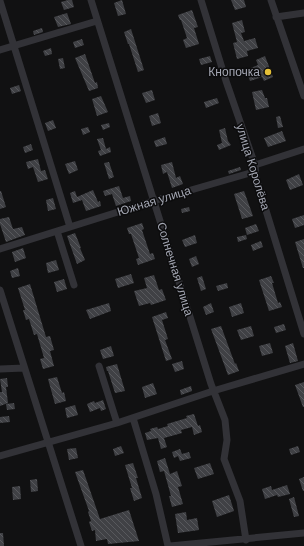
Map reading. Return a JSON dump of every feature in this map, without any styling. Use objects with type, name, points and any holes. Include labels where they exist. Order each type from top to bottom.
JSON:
[{"type":"street","name":"Солнечная улица","points":[[91,0],[213,391],[225,420],[227,440],[224,459],[240,501],[246,540]]},
{"type":"street","name":"улица Королёва","points":[[201,0],[226,81],[255,166],[256,178],[304,334]]},
{"type":"street","points":[[271,0],[304,96]]},
{"type":"street","points":[[0,1],[70,227]]},
{"type":"street","points":[[276,17],[304,13]]},
{"type":"street","points":[[0,50],[97,21]]},
{"type":"street","name":"Южная улица","points":[[0,249],[250,173],[255,166],[304,149]]},
{"type":"street","points":[[57,231],[74,284]]},
{"type":"street","points":[[0,290],[80,546]]},
{"type":"street","points":[[0,456],[117,423],[213,391],[304,364]]},
{"type":"street","points":[[99,366],[117,423]]},
{"type":"street","points":[[0,369],[24,368]]},
{"type":"street","points":[[133,418],[156,494],[169,546],[246,540],[304,533]]},
{"type":"building","points":[[72,0],[74,7],[64,10],[61,2]]},
{"type":"building","points":[[122,0],[126,14],[118,16],[114,3]]},
{"type":"building","points":[[231,0],[244,0],[246,7],[235,10]]},
{"type":"building","points":[[192,10],[198,27],[194,28],[199,44],[186,48],[183,40],[187,38],[178,15]]},
{"type":"building","points":[[67,13],[71,24],[58,27],[54,17]]},
{"type":"building","points":[[242,20],[245,32],[241,33],[244,41],[255,38],[258,48],[247,51],[248,56],[237,59],[233,43],[237,42],[232,23]]},
{"type":"building","points":[[42,28],[43,32],[34,35],[33,31]]},
{"type":"building","points":[[131,29],[144,70],[138,72],[124,32]]},
{"type":"building","points":[[82,39],[84,45],[75,48],[73,42]]},
{"type":"building","points":[[51,48],[52,54],[45,56],[43,51]]},
{"type":"building","points":[[85,54],[95,83],[97,82],[98,88],[89,91],[75,58]]},
{"type":"building","points":[[210,56],[212,62],[201,65],[199,59]]},
{"type":"building","points":[[265,56],[273,77],[264,81],[262,77],[250,81],[246,70],[258,65],[256,60]]},
{"type":"building","points":[[63,58],[65,68],[60,69],[58,59]]},
{"type":"building","points":[[19,85],[21,91],[12,94],[10,88]]},
{"type":"building","points":[[152,90],[155,100],[146,103],[142,93]]},
{"type":"building","points":[[262,90],[265,98],[267,98],[269,107],[256,110],[252,92]]},
{"type":"building","points":[[101,96],[108,112],[97,116],[92,99]]},
{"type":"building","points":[[217,98],[219,103],[206,108],[204,102]]},
{"type":"building","points":[[158,113],[161,123],[152,126],[149,116]]},
{"type":"building","points":[[280,116],[283,127],[278,128],[276,117]]},
{"type":"building","points":[[53,120],[56,128],[48,131],[45,123]]},
{"type":"building","points":[[109,123],[110,127],[103,130],[101,125]]},
{"type":"building","points":[[88,127],[90,132],[83,135],[81,129]]},
{"type":"building","points":[[225,128],[228,141],[231,145],[219,150],[217,145],[222,143],[219,130]]},
{"type":"building","points":[[282,131],[286,141],[268,147],[264,138]]},
{"type":"building","points":[[165,137],[167,144],[156,147],[154,141]]},
{"type":"building","points":[[103,138],[106,149],[110,147],[111,152],[100,156],[98,151],[101,150],[97,139]]},
{"type":"building","points":[[31,144],[33,150],[25,153],[23,147]]},
{"type":"building","points":[[38,159],[41,171],[45,170],[48,179],[38,182],[33,167],[28,169],[26,162]]},
{"type":"building","points":[[75,161],[78,170],[69,174],[65,164]]},
{"type":"building","points":[[109,162],[114,177],[109,179],[104,163]]},
{"type":"building","points":[[172,162],[176,178],[180,176],[183,184],[172,188],[167,172],[163,174],[161,165]]},
{"type":"building","points":[[240,167],[241,170],[229,174],[228,171]]},
{"type":"building","points":[[299,174],[303,185],[290,190],[286,180]]},
{"type":"building","points":[[119,186],[123,198],[130,196],[131,201],[116,206],[112,194],[105,196],[103,191]]},
{"type":"building","points":[[93,190],[98,202],[100,201],[101,206],[86,211],[82,200],[73,203],[70,193],[75,191],[77,197]]},
{"type":"building","points":[[0,191],[6,207],[0,209]]},
{"type":"building","points":[[244,191],[253,216],[242,219],[234,194]]},
{"type":"building","points":[[53,198],[56,209],[48,211],[46,200]]},
{"type":"building","points":[[189,207],[190,211],[182,213],[181,209]]},
{"type":"building","points":[[304,215],[304,225],[295,228],[292,219]]},
{"type":"building","points":[[9,217],[13,229],[22,227],[25,235],[6,242],[0,224],[0,219]]},
{"type":"building","points":[[142,223],[144,229],[142,230],[150,254],[153,253],[155,259],[138,265],[136,259],[139,258],[131,234],[129,234],[127,228]]},
{"type":"building","points":[[256,224],[259,231],[247,235],[245,228]]},
{"type":"building","points":[[75,233],[85,260],[77,264],[67,236]]},
{"type":"building","points":[[195,235],[197,243],[185,247],[182,240]]},
{"type":"building","points":[[246,235],[247,239],[238,242],[237,237]]},
{"type":"building","points":[[304,239],[304,268],[303,268],[295,242]]},
{"type":"building","points":[[261,241],[263,247],[253,251],[251,245]]},
{"type":"building","points":[[23,248],[26,258],[15,262],[12,252]]},
{"type":"building","points":[[196,256],[199,264],[192,267],[189,259]]},
{"type":"building","points":[[56,260],[59,270],[48,273],[46,263]]},
{"type":"building","points":[[18,268],[20,276],[12,278],[10,271]]},
{"type":"building","points":[[131,274],[134,283],[118,288],[115,279]]},
{"type":"building","points":[[154,275],[159,290],[162,289],[166,300],[151,305],[150,303],[139,306],[134,291],[147,288],[144,278]]},
{"type":"building","points":[[202,276],[206,289],[201,291],[197,278]]},
{"type":"building","points":[[271,276],[278,303],[280,302],[282,307],[269,311],[259,280]]},
{"type":"building","points":[[64,279],[67,289],[57,292],[54,282]]},
{"type":"building","points":[[227,283],[228,288],[218,291],[216,286]]},
{"type":"building","points":[[30,284],[46,337],[50,336],[54,350],[50,351],[54,366],[43,369],[40,359],[44,358],[37,334],[34,335],[29,319],[26,320],[23,310],[25,310],[18,288]]},
{"type":"building","points":[[109,303],[111,311],[90,319],[86,310]]},
{"type":"building","points":[[211,303],[214,312],[206,315],[203,307]]},
{"type":"building","points":[[241,303],[244,313],[232,317],[229,307]]},
{"type":"building","points":[[166,312],[168,318],[162,320],[168,339],[165,340],[172,359],[166,361],[152,317]]},
{"type":"building","points":[[284,324],[286,330],[276,333],[274,327]]},
{"type":"building","points":[[221,326],[239,371],[228,375],[211,329]]},
{"type":"building","points":[[251,326],[254,336],[241,340],[237,330]]},
{"type":"building","points":[[270,343],[273,353],[262,356],[259,346]]},
{"type":"building","points":[[293,343],[298,361],[290,363],[285,346]]},
{"type":"building","points":[[111,346],[114,356],[103,359],[100,350]]},
{"type":"building","points":[[182,361],[184,369],[175,372],[172,364]]},
{"type":"building","points":[[117,364],[125,391],[115,393],[106,367]]},
{"type":"building","points":[[57,377],[62,393],[64,392],[66,401],[55,404],[48,379]]},
{"type":"building","points":[[7,378],[8,387],[6,387],[8,403],[0,406],[0,392],[2,392],[0,379]]},
{"type":"building","points":[[304,382],[304,407],[303,407],[295,385]]},
{"type":"building","points":[[153,383],[157,394],[145,398],[142,387]]},
{"type":"building","points":[[191,386],[192,391],[181,395],[180,390]]},
{"type":"building","points":[[103,400],[106,409],[101,411],[100,408],[90,412],[87,404],[94,401],[95,403]]},
{"type":"building","points":[[14,403],[15,409],[7,410],[6,404]]},
{"type":"building","points":[[75,405],[78,415],[67,418],[65,408]]},
{"type":"building","points":[[194,414],[198,426],[200,425],[202,432],[194,435],[192,427],[181,430],[182,433],[164,438],[167,447],[161,449],[158,438],[147,440],[145,433],[151,431],[150,429],[157,427],[158,429],[168,426],[167,424],[187,418],[186,416]]},
{"type":"building","points":[[9,416],[10,422],[0,423],[0,417]]},
{"type":"building","points":[[121,446],[124,453],[115,456],[113,449]]},
{"type":"building","points":[[298,446],[300,452],[291,455],[289,449]]},
{"type":"building","points":[[76,448],[78,458],[69,460],[67,449]]},
{"type":"building","points":[[180,449],[182,454],[189,452],[191,458],[180,461],[178,456],[174,458],[172,452]]},
{"type":"building","points":[[165,458],[170,474],[177,471],[182,486],[178,487],[183,504],[172,507],[169,496],[171,496],[164,471],[160,472],[157,461]]},
{"type":"building","points":[[133,463],[142,498],[134,501],[130,488],[132,488],[125,465]]},
{"type":"building","points":[[210,463],[214,474],[198,479],[194,468]]},
{"type":"building","points":[[83,470],[100,519],[129,510],[139,541],[108,544],[107,539],[96,541],[95,530],[92,531],[89,522],[91,521],[89,511],[75,472]]},
{"type":"building","points":[[304,477],[304,491],[303,491],[299,479]]},
{"type":"building","points":[[37,479],[38,491],[31,492],[30,480]]},
{"type":"building","points":[[287,485],[290,494],[278,497],[277,495],[265,499],[262,489],[271,486],[272,490]]},
{"type":"building","points":[[20,486],[21,499],[13,500],[12,487]]},
{"type":"building","points":[[229,495],[234,511],[217,517],[212,501]]},
{"type":"building","points":[[294,497],[299,516],[294,517],[289,499]]},
{"type":"building","points":[[186,512],[187,520],[197,518],[199,530],[178,533],[175,514]]},
{"type":"building","points":[[0,533],[3,533],[4,546],[0,546]]},
{"type":"place","name":"Кнопочка","points":[[268,72]]}]
